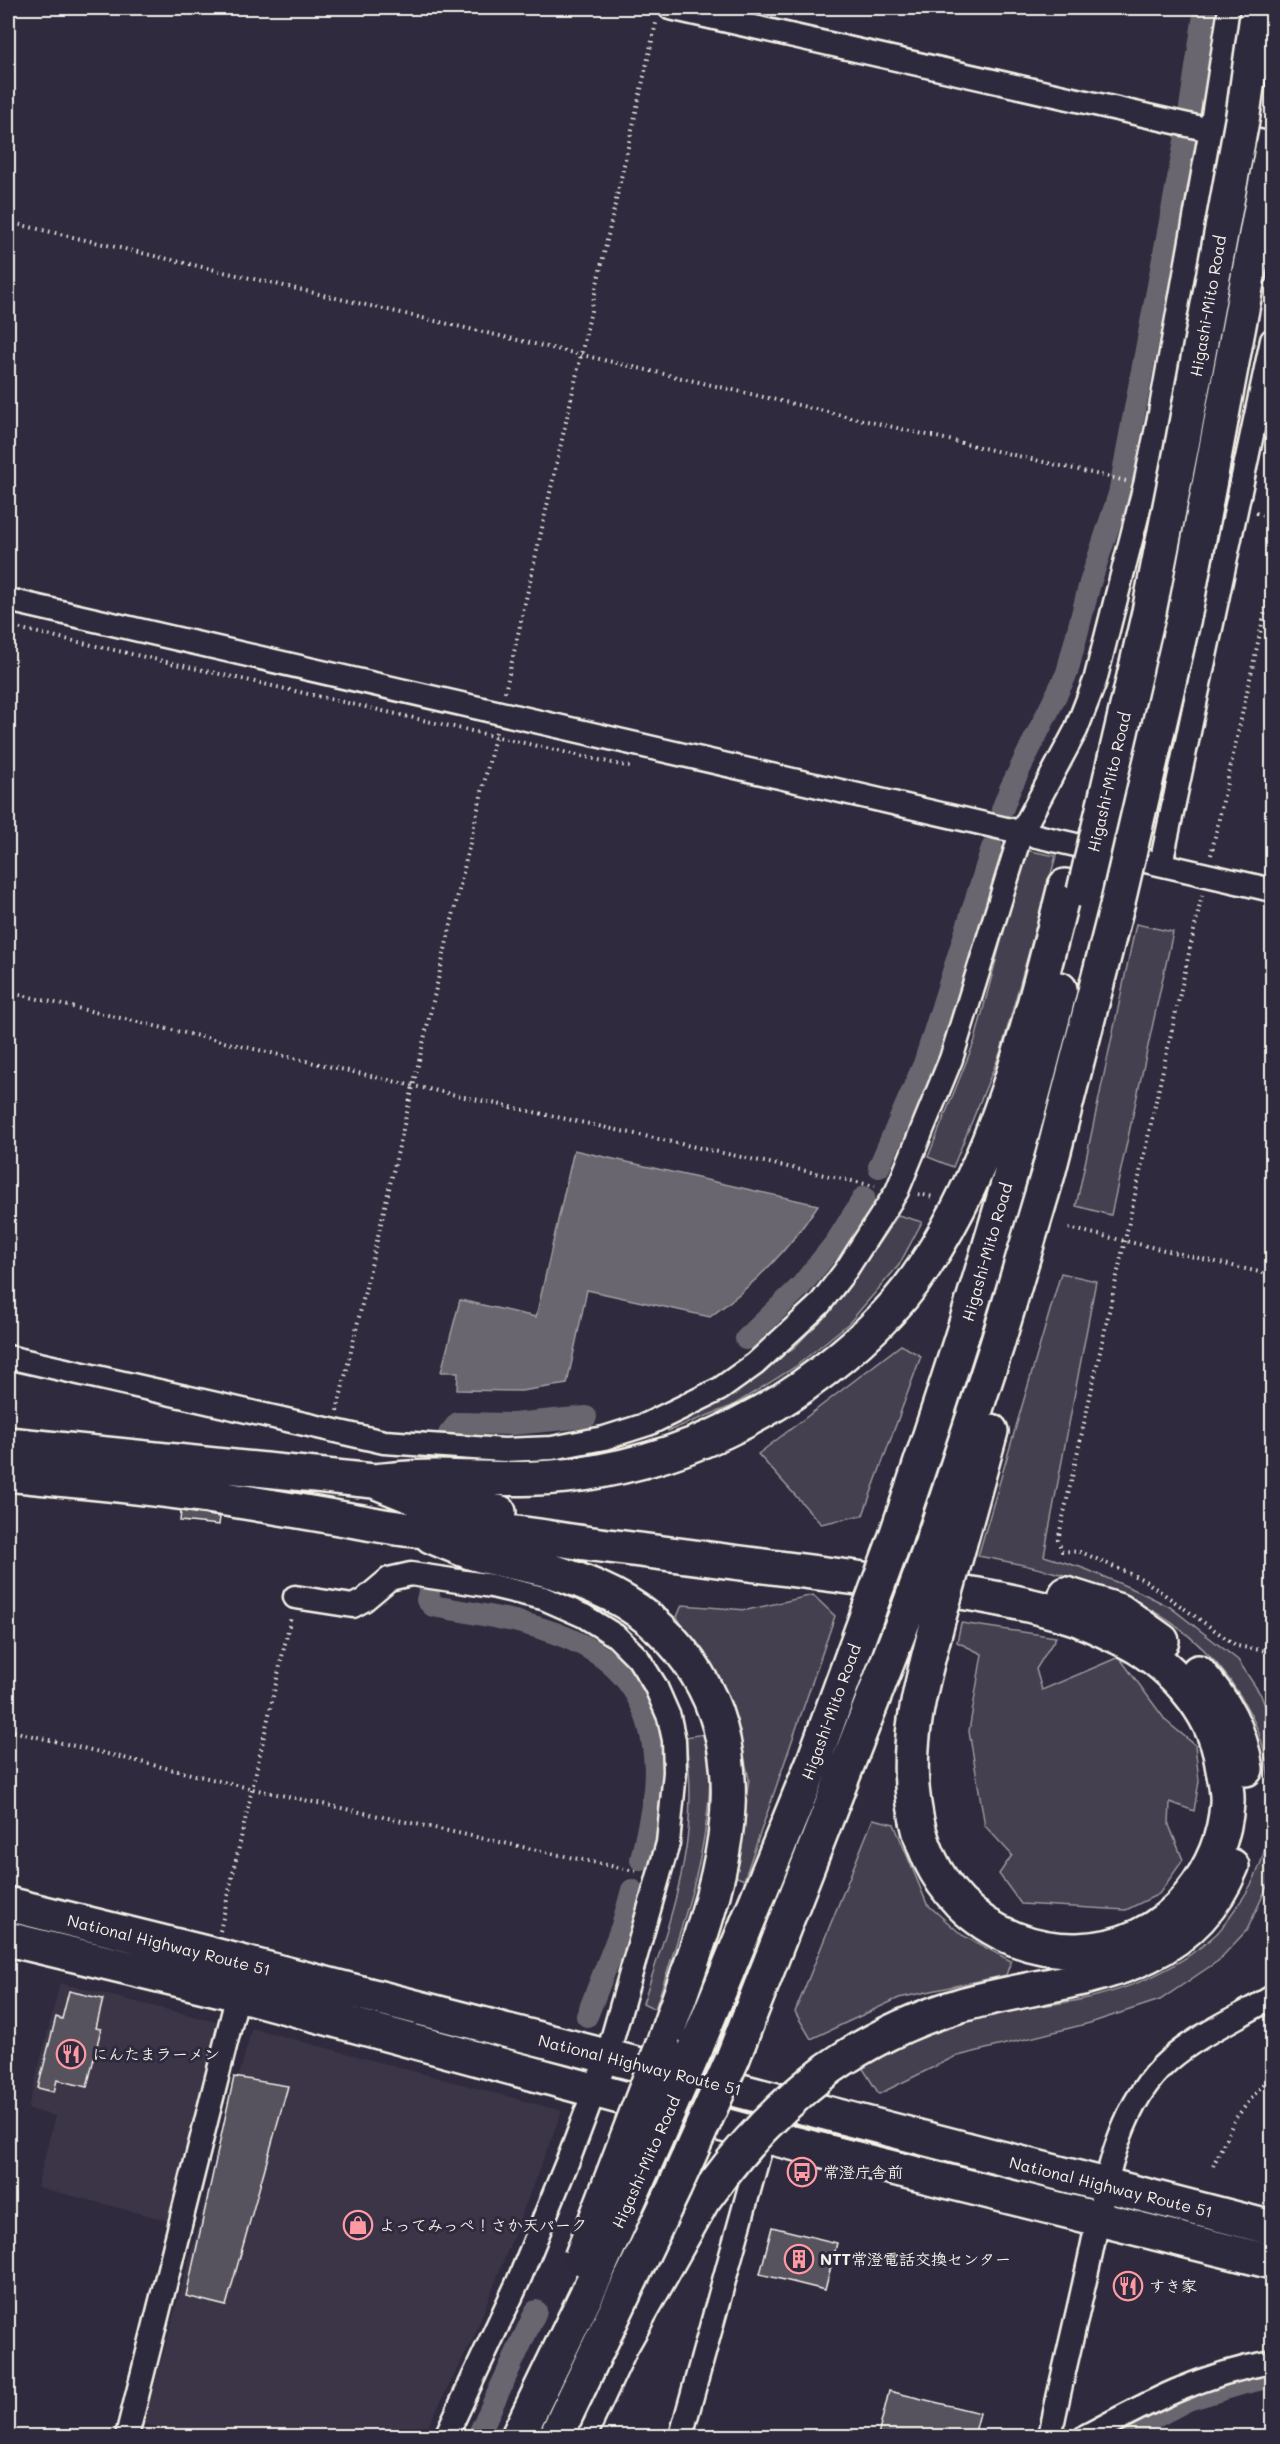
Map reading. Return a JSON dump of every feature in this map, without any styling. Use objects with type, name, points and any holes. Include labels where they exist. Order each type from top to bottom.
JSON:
[{"type":"highway","name":"Higashi-Mito Road","points":[[518,2436],[594,2279],[696,2048],[814,1760],[895,1539],[961,1341],[1037,1083],[1074,889],[1149,612],[1243,116],[1258,8]]},
{"type":"highway","name":"Higashi-Mito Road","points":[[556,2436],[674,2189],[733,2058],[923,1615],[1015,1348],[1060,1177],[1071,1091],[1118,902],[1185,613],[1272,146]]},
{"type":"highway","points":[[8,1444],[374,1481],[433,1477],[542,1478],[598,1472],[650,1460],[701,1443],[744,1424],[797,1390],[857,1344],[889,1312],[923,1269],[949,1228],[975,1174],[1011,1079],[1039,988],[1074,889]]},
{"type":"highway","points":[[8,1474],[201,1495],[416,1530],[476,1529],[967,1593],[1026,1604],[1076,1618],[1127,1641],[1165,1668],[1199,1704],[1220,1750],[1228,1799],[1223,1830],[1209,1870],[1181,1906],[1159,1925],[1141,1936],[1112,1946],[1085,1951],[1054,1950],[1024,1943],[999,1932],[960,1903],[943,1882],[929,1860],[920,1833],[914,1806],[911,1774],[911,1742],[918,1696],[923,1615]]},
{"type":"highway","points":[[374,1481],[428,1503],[840,1556],[975,1576],[1063,1594],[1120,1611],[1189,1661],[1213,1689],[1229,1713],[1243,1747],[1249,1796],[1242,1841],[1225,1884],[1211,1906],[1192,1927],[1171,1944],[1110,1972],[961,2005],[922,2018],[855,2050],[791,2098],[763,2124],[703,2200],[621,2346],[579,2436]]},
{"type":"highway","points":[[416,1530],[474,1553],[547,1570],[590,1584],[627,1603],[654,1623],[682,1651],[706,1689],[715,1712],[727,1760],[728,1810],[711,1904],[663,2044],[574,2276],[506,2436]]},
{"type":"highway","name":"National Highway Route 51","points":[[8,1904],[1272,2228]]},
{"type":"highway","name":"National Highway Route 51","points":[[8,1939],[237,1994],[764,2136],[1272,2262]]},
{"type":"street","points":[[670,8],[1195,126],[1272,146]]},
{"type":"street","points":[[8,1357],[384,1442],[504,1450],[552,1448],[604,1438],[648,1424],[720,1389],[755,1364],[819,1305],[846,1270],[897,1191],[951,1059],[1021,832],[1076,730],[1095,681],[1145,485],[1160,413],[1195,126],[1230,8]]},
{"type":"street","points":[[1161,864],[1272,340]]},
{"type":"street","points":[[8,600],[1272,890]]},
{"type":"street","points":[[295,1597],[353,1606],[389,1580],[411,1574],[492,1586],[543,1598],[584,1616],[616,1636],[638,1658],[655,1685],[669,1717],[674,1740],[675,1772],[668,1843],[607,2057],[518,2282],[446,2436]]},
{"type":"street","points":[[127,2436],[237,1994]]},
{"type":"street","points":[[1050,2436],[1106,2186],[1121,2133],[1138,2096],[1166,2062],[1200,2037],[1272,1997]]},
{"type":"street","points":[[681,2436],[764,2136]]},
{"type":"street","points":[[1086,2436],[1146,2403],[1197,2380],[1242,2367],[1272,2362]]},
{"type":"path","points":[[8,222],[1132,482]]},
{"type":"path","points":[[1272,579],[1058,1540],[1062,1551],[1081,1552],[1144,1580],[1237,1646],[1272,1652]]},
{"type":"path","points":[[8,626],[635,768]]},
{"type":"path","points":[[8,992],[414,1086],[897,1191]]},
{"type":"path","points":[[1069,1228],[1272,1275]]},
{"type":"path","points":[[214,1955],[295,1597]]},
{"type":"path","points":[[8,1730],[253,1789],[659,1876]]},
{"type":"path","points":[[1213,2166],[1235,2119],[1272,2073]]},
{"type":"shaded area","points":[[1025,850],[1056,856],[1001,1051],[953,1167],[928,1157],[975,1040]]},
{"type":"shaded area","points":[[1136,924],[1173,932],[1111,1215],[1076,1206]]},
{"type":"shaded area","points":[[574,1150],[818,1205],[782,1253],[742,1292],[710,1317],[587,1290],[567,1384],[521,1391],[457,1390],[458,1372],[441,1372],[460,1300],[536,1317]]},
{"type":"shaded area","points":[[898,1215],[922,1222],[899,1265],[849,1323],[795,1367],[732,1406],[668,1431],[667,1427],[726,1394],[795,1347],[844,1294]]},
{"type":"shaded area","points":[[1061,1273],[1096,1281],[1044,1556],[1083,1568],[1170,1607],[1238,1660],[1261,1695],[1272,1724],[1272,1870],[1270,1880],[1247,1930],[1218,1961],[1160,2000],[1090,2023],[954,2057],[879,2094],[862,2067],[907,2041],[990,2015],[1074,2001],[1112,1992],[1149,1978],[1184,1959],[1221,1929],[1241,1901],[1260,1865],[1265,1845],[1269,1820],[1269,1789],[1266,1758],[1262,1744],[1251,1715],[1228,1677],[1201,1646],[1170,1621],[1136,1602],[1099,1586],[1020,1564],[978,1556]]},
{"type":"shaded area","points":[[901,1345],[921,1356],[863,1515],[821,1524],[758,1454]]},
{"type":"shaded area","points":[[813,1595],[835,1616],[744,1880],[735,1876],[749,1779],[733,1708],[677,1617],[682,1605],[747,1610]]},
{"type":"shaded area","points":[[961,1623],[1056,1637],[1036,1669],[1042,1690],[1119,1657],[1166,1721],[1195,1745],[1199,1781],[1194,1811],[1170,1802],[1169,1825],[1183,1860],[1159,1894],[1126,1910],[1021,1904],[999,1874],[1012,1855],[985,1826],[969,1731],[982,1654],[957,1642]]},
{"type":"shaded area","points":[[704,1734],[710,1771],[705,1832],[692,1892],[655,2009],[643,2003],[674,1904],[687,1840],[690,1807],[685,1737]]},
{"type":"shaded area","points":[[873,1819],[894,1824],[927,1904],[962,1935],[1011,1961],[1006,1975],[899,1998],[811,2039],[795,2012]]},
{"type":"shaded area","points":[[60,1983],[221,2023],[170,2221],[37,2187],[55,2116],[28,2109]]},
{"type":"shaded area","name":"よってみっぺ！さか天パーク","points":[[252,2028],[562,2111],[473,2339],[423,2436],[196,2436],[144,2424]]},
{"type":"building","points":[[181,1511],[220,1517],[219,1525],[180,1521]]},
{"type":"building","name":"にんたまラーメン","points":[[69,1991],[103,1999],[96,2028],[101,2029],[87,2087],[57,2080],[54,2092],[38,2088],[56,2017],[62,2019]]},
{"type":"building","points":[[234,2077],[288,2086],[226,2306],[186,2296]]},
{"type":"building","name":"NTT常澄電話交換センター","points":[[772,2227],[837,2243],[825,2290],[760,2274]]},
{"type":"building","points":[[889,2391],[980,2413],[974,2436],[878,2436]]},
{"type":"waterway","points":[[1002,810],[1067,673],[1090,583],[1119,494],[1185,141],[1205,8]]},
{"type":"waterway","points":[[879,1167],[924,1064],[992,848]]},
{"type":"waterway","points":[[746,1339],[800,1287],[836,1242],[864,1197]]},
{"type":"waterway","points":[[449,1434],[458,1423],[513,1424],[586,1417]]},
{"type":"waterway","points":[[429,1593],[427,1600],[433,1606],[506,1619],[542,1629],[575,1642],[605,1659],[628,1683],[645,1715],[655,1768],[653,1795],[641,1860]]},
{"type":"waterway","points":[[587,2016],[622,1926],[632,1890]]},
{"type":"waterway","points":[[478,2436],[536,2311]]},
{"type":"waterway","points":[[1119,2436],[1188,2400],[1272,2377]]},
{"type":"place","name":"にんたまラーメン","points":[[71,2054]]},
{"type":"place","name":"常澄庁舎前","points":[[802,2172]]},
{"type":"place","name":"よってみっぺ！さか天パーク","points":[[358,2225]]},
{"type":"place","name":"NTT常澄電話交換センター","points":[[799,2259]]},
{"type":"place","name":"すき家","points":[[1128,2286]]}]
